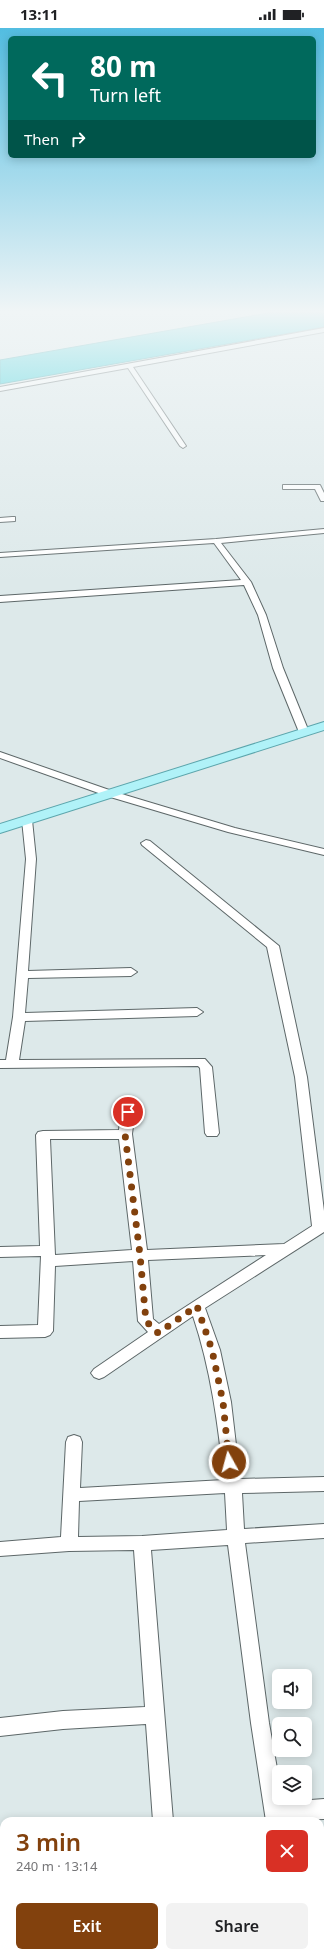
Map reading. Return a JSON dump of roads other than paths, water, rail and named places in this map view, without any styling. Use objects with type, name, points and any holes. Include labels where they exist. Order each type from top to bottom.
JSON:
[{"type":"main road","points":[[0,829],[324,726]]},
{"type":"street","points":[[154,403],[183,446]]},
{"type":"street","points":[[286,487],[317,487],[324,499]]},
{"type":"street","points":[[0,520],[12,519]]},
{"type":"street","points":[[0,555],[216,541],[324,531]]},
{"type":"street","points":[[216,541],[248,582],[262,615],[278,668],[304,732]]},
{"type":"street","points":[[0,599],[248,582]]},
{"type":"street","points":[[0,755],[111,794],[232,830],[324,852]]},
{"type":"street","points":[[27,820],[31,859],[19,1017],[6,1064],[201,1062],[206,1067],[212,1133]]},
{"type":"street","points":[[99,1373],[197,1306],[322,1226],[301,1077],[273,946],[146,843]]},
{"type":"street","points":[[21,975],[131,972]]},
{"type":"street","points":[[19,1017],[197,1012]]},
{"type":"street","points":[[129,1102],[125,1134],[140,1255],[146,1321],[158,1333]]},
{"type":"street","points":[[0,1332],[45,1331],[48,1256],[43,1135],[125,1134]]},
{"type":"street","points":[[0,1252],[48,1256],[140,1255],[286,1249]]},
{"type":"street","points":[[197,1306],[212,1350],[223,1402],[233,1486],[236,1537],[260,1723],[275,1816],[324,1809]]},
{"type":"street","points":[[69,1544],[74,1442]]},
{"type":"street","points":[[71,1495],[233,1486],[324,1484]]},
{"type":"street","points":[[0,1549],[69,1544],[142,1543],[324,1531]]},
{"type":"street","points":[[142,1543],[163,1817]]},
{"type":"street","points":[[0,1727],[63,1720],[155,1715]]}]
